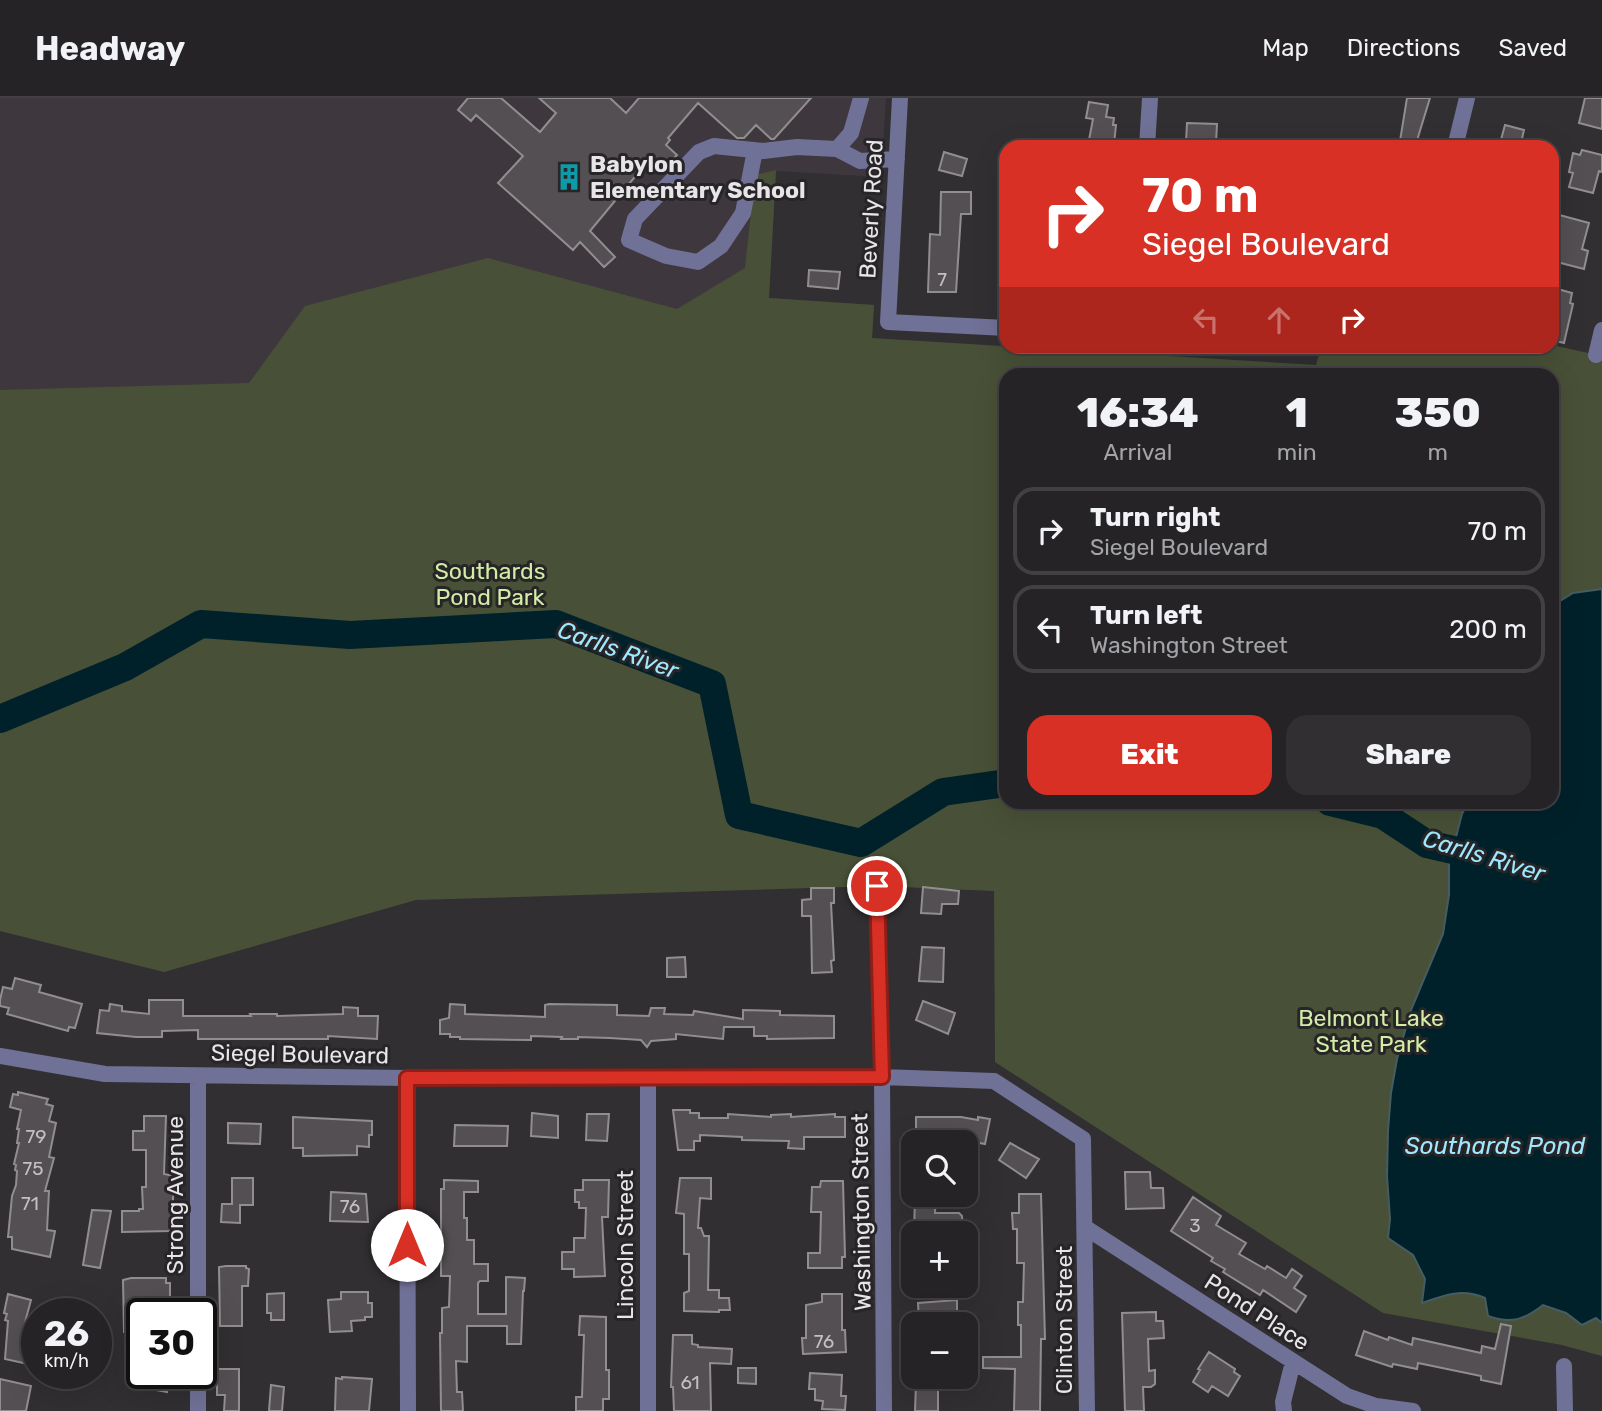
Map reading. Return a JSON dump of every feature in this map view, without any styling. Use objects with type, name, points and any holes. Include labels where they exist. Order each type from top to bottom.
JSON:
[{"type":"street","points":[[837,149],[851,133],[861,98]]},
{"type":"street","name":"Beverly Road","points":[[901,98],[888,322],[999,328]]},
{"type":"street","points":[[1147,140],[1150,98]]},
{"type":"street","points":[[1457,140],[1467,98]]},
{"type":"street","points":[[755,150],[743,213],[720,246],[698,261],[666,256],[629,240],[635,219],[699,152],[714,146],[755,150],[797,147],[837,149],[860,161],[897,159]]},
{"type":"street","points":[[1596,355],[1602,330]]},
{"type":"street","name":"Washington Street","points":[[877,886],[882,1077],[884,1411]]},
{"type":"street","name":"Siegel Boulevard","points":[[0,1056],[105,1074],[648,1079],[882,1077],[994,1081],[1083,1139],[1086,1228]]},
{"type":"street","name":"Strong Avenue","points":[[198,1076],[198,1298]]},
{"type":"street","points":[[407,1078],[408,1411]]},
{"type":"street","name":"Lincoln Street","points":[[648,1079],[648,1411]]},
{"type":"street","name":"Pond Place","points":[[1086,1228],[1347,1396],[1376,1406],[1413,1411]]},
{"type":"street","name":"Clinton Street","points":[[1086,1228],[1087,1411]]},
{"type":"street","points":[[1283,1411],[1293,1362]]},
{"type":"street","points":[[1564,1366],[1565,1411]]},
{"type":"street","points":[[198,1389],[198,1411]]},
{"type":"shaded area","points":[[0,98],[886,98],[881,177],[776,171],[769,298],[874,305],[864,480],[0,403]]},
{"type":"green space","name":"Southards Pond Park","points":[[776,170],[769,298],[874,305],[872,338],[999,346],[999,354],[1135,354],[1316,365],[1319,354],[1559,354],[1559,347],[1602,356],[1602,1356],[1562,1345],[1383,1313],[995,1062],[994,891],[877,886],[416,900],[164,972],[0,931],[0,390],[249,383],[305,306],[488,258],[677,309],[745,268],[755,175]]},
{"type":"water","name":"Southards Pond","points":[[1602,589],[1602,1323],[1596,1318],[1582,1325],[1566,1313],[1543,1305],[1517,1319],[1504,1320],[1488,1316],[1485,1298],[1469,1293],[1438,1297],[1422,1303],[1425,1279],[1413,1255],[1388,1238],[1390,1219],[1387,1176],[1391,1093],[1397,1059],[1411,1010],[1443,934],[1449,895],[1449,864],[1462,814],[1464,809],[1559,809],[1559,602],[1573,593]]},
{"type":"building","name":"Babylon Elementary School","points":[[468,98],[501,98],[540,132],[556,113],[539,98],[610,98],[626,113],[639,98],[811,98],[774,139],[756,125],[744,138],[737,138],[698,103],[668,138],[670,140],[666,145],[677,155],[663,170],[653,161],[646,170],[643,167],[590,231],[615,257],[604,267],[580,242],[573,250],[498,183],[523,156],[476,115],[471,121],[458,110]]},
{"type":"building","points":[[1407,98],[1430,98],[1417,140],[1400,140]]},
{"type":"building","points":[[1585,98],[1602,98],[1602,129],[1579,123]]},
{"type":"building","points":[[1089,102],[1108,105],[1106,117],[1114,118],[1113,125],[1116,125],[1114,140],[1089,140],[1093,119],[1086,118]]},
{"type":"building","points":[[1187,123],[1217,124],[1216,140],[1186,140]]},
{"type":"building","points":[[1505,125],[1524,130],[1522,140],[1501,140]]},
{"type":"building","points":[[1582,150],[1602,155],[1602,172],[1599,171],[1593,193],[1569,187],[1573,173],[1569,172],[1573,153],[1580,155]]},
{"type":"building","points":[[944,152],[967,159],[962,176],[939,170]]},
{"type":"building","points":[[941,192],[971,192],[971,214],[961,214],[956,292],[928,292],[930,234],[940,235]]},
{"type":"building","points":[[1559,215],[1589,223],[1582,249],[1588,251],[1584,269],[1559,263]]},
{"type":"building","points":[[809,270],[840,272],[838,289],[808,286]]},
{"type":"building","points":[[1559,289],[1572,293],[1570,303],[1573,304],[1564,343],[1559,342]]},
{"type":"building","points":[[923,887],[959,891],[958,904],[942,904],[941,914],[921,913]]},
{"type":"building","points":[[811,888],[834,888],[834,903],[831,903],[834,960],[831,961],[832,972],[812,973],[811,916],[802,916],[802,900],[811,899]]},
{"type":"building","points":[[922,947],[944,948],[943,982],[919,981]]},
{"type":"building","points":[[685,957],[686,977],[667,977],[667,958]]},
{"type":"building","points":[[15,978],[41,985],[39,992],[82,1004],[75,1028],[69,1027],[68,1031],[7,1014],[9,1008],[0,1006],[0,1000],[3,987],[12,989]]},
{"type":"building","points":[[149,1000],[183,1000],[183,1016],[343,1014],[343,1007],[358,1008],[358,1016],[378,1016],[377,1039],[328,1036],[328,1039],[198,1039],[198,1030],[162,1031],[162,1037],[97,1033],[100,1010],[109,1011],[110,1004],[122,1006],[122,1011],[149,1014]]},
{"type":"building","points":[[923,1001],[955,1013],[948,1034],[916,1020]]},
{"type":"building","points":[[450,1004],[465,1005],[465,1014],[545,1017],[545,1005],[549,1004],[617,1005],[617,1015],[649,1016],[651,1008],[665,1008],[664,1014],[693,1015],[694,1011],[743,1019],[743,1010],[780,1011],[780,1015],[834,1016],[834,1038],[767,1039],[767,1036],[754,1036],[754,1027],[724,1027],[723,1039],[676,1034],[676,1039],[651,1041],[647,1047],[641,1040],[610,1038],[561,1039],[562,1037],[531,1036],[531,1040],[460,1039],[450,1037],[450,1034],[440,1034],[440,1020],[449,1018]]},
{"type":"building","points":[[18,1092],[48,1099],[46,1104],[53,1106],[49,1121],[56,1123],[49,1157],[54,1158],[45,1191],[49,1191],[47,1230],[55,1231],[50,1257],[12,1249],[12,1237],[8,1237],[12,1196],[16,1185],[17,1171],[14,1164],[19,1143],[17,1129],[21,1110],[10,1107],[13,1094],[18,1095]]},
{"type":"building","points":[[673,1110],[690,1110],[690,1113],[699,1113],[699,1118],[728,1118],[728,1114],[771,1117],[791,1114],[791,1117],[835,1114],[835,1117],[845,1117],[845,1137],[804,1137],[804,1149],[788,1148],[789,1141],[742,1140],[742,1137],[700,1135],[700,1141],[694,1141],[694,1150],[678,1150]]},
{"type":"building","points":[[532,1113],[558,1116],[558,1138],[531,1136]]},
{"type":"building","points":[[587,1114],[609,1114],[607,1141],[586,1140]]},
{"type":"building","points":[[144,1116],[166,1116],[164,1174],[174,1176],[172,1222],[170,1231],[122,1232],[122,1211],[143,1209],[142,1187],[146,1187],[146,1150],[133,1150],[133,1131],[144,1131]]},
{"type":"building","points":[[293,1117],[372,1121],[369,1147],[357,1146],[357,1155],[303,1156],[303,1148],[293,1148]]},
{"type":"building","points":[[916,1117],[990,1119],[985,1144],[978,1143],[978,1130],[916,1130]]},
{"type":"building","points":[[228,1123],[261,1124],[260,1144],[228,1143]]},
{"type":"building","points":[[455,1125],[508,1126],[507,1146],[454,1146]]},
{"type":"building","points":[[1010,1143],[1039,1159],[1026,1178],[999,1160]]},
{"type":"building","points":[[1125,1172],[1150,1172],[1151,1188],[1163,1188],[1164,1208],[1126,1209]]},
{"type":"building","points":[[232,1178],[253,1178],[253,1205],[240,1205],[240,1223],[221,1222],[222,1204],[232,1204]]},
{"type":"building","points":[[680,1178],[711,1178],[711,1199],[700,1198],[698,1228],[701,1228],[704,1236],[709,1236],[708,1290],[719,1290],[719,1298],[729,1298],[730,1310],[684,1311],[684,1293],[689,1291],[689,1254],[684,1254],[684,1214],[676,1213]]},
{"type":"building","points":[[444,1180],[478,1181],[478,1192],[464,1192],[464,1218],[467,1218],[467,1240],[474,1240],[474,1264],[488,1264],[488,1281],[478,1283],[478,1314],[506,1314],[506,1277],[525,1278],[521,1344],[507,1344],[507,1326],[467,1326],[467,1362],[456,1361],[457,1392],[462,1392],[463,1411],[441,1411],[440,1333],[442,1308],[449,1307],[450,1276],[441,1276],[441,1189],[444,1189]]},
{"type":"building","points":[[583,1180],[609,1180],[608,1217],[602,1217],[605,1276],[574,1277],[574,1269],[562,1269],[562,1252],[574,1252],[574,1238],[585,1238],[586,1208],[579,1208],[579,1202],[575,1202],[575,1190],[583,1190]]},
{"type":"building","points":[[821,1181],[843,1181],[845,1257],[842,1257],[842,1268],[808,1268],[808,1253],[820,1253],[821,1212],[811,1212],[812,1187],[820,1187]]},
{"type":"building","points":[[331,1192],[366,1194],[368,1222],[330,1221]]},
{"type":"building","points":[[1019,1194],[1041,1194],[1045,1339],[1041,1339],[1040,1411],[1014,1411],[1015,1369],[983,1368],[983,1357],[1021,1357],[1018,1302],[1023,1302],[1024,1263],[1017,1263],[1017,1229],[1013,1229],[1012,1213],[1019,1213]]},
{"type":"building","points":[[1193,1197],[1221,1216],[1216,1225],[1246,1243],[1239,1254],[1286,1278],[1292,1269],[1302,1276],[1294,1288],[1306,1296],[1296,1312],[1263,1290],[1260,1295],[1223,1272],[1225,1269],[1211,1261],[1213,1258],[1171,1231]]},
{"type":"building","points":[[915,1207],[935,1207],[935,1213],[959,1213],[962,1221],[914,1221]]},
{"type":"building","points":[[92,1210],[111,1211],[100,1268],[83,1265]]},
{"type":"building","points":[[246,1266],[249,1269],[248,1286],[242,1286],[242,1326],[220,1326],[219,1267]]},
{"type":"building","points":[[166,1278],[166,1283],[170,1283],[170,1298],[126,1298],[126,1332],[124,1332],[123,1280]]},
{"type":"building","points":[[341,1292],[368,1292],[368,1303],[372,1303],[372,1317],[351,1321],[352,1331],[330,1332],[328,1300],[341,1299]]},
{"type":"building","points":[[284,1293],[284,1320],[271,1320],[271,1313],[267,1313],[267,1294]]},
{"type":"building","points":[[8,1294],[23,1298],[21,1298],[21,1362],[5,1359],[8,1321],[5,1320],[7,1314],[4,1313]]},
{"type":"building","points":[[822,1294],[842,1294],[842,1330],[845,1330],[846,1352],[803,1354],[806,1305],[822,1302]]},
{"type":"building","points":[[957,1300],[957,1312],[918,1312],[918,1303]]},
{"type":"building","points":[[1156,1312],[1156,1321],[1163,1321],[1164,1338],[1148,1339],[1149,1371],[1155,1370],[1155,1384],[1143,1387],[1144,1411],[1125,1411],[1122,1313]]},
{"type":"building","points":[[580,1316],[606,1317],[609,1399],[603,1399],[603,1411],[576,1411],[576,1397],[582,1397],[584,1335],[579,1335]]},
{"type":"building","points":[[1501,1324],[1511,1326],[1501,1384],[1481,1380],[1481,1376],[1418,1363],[1417,1369],[1393,1364],[1392,1367],[1356,1355],[1364,1331],[1412,1345],[1413,1338],[1481,1353],[1482,1346],[1495,1349]]},
{"type":"building","points":[[673,1335],[692,1335],[692,1344],[698,1347],[732,1349],[731,1364],[710,1363],[711,1411],[674,1411],[671,1387]]},
{"type":"building","points":[[1209,1352],[1235,1369],[1234,1372],[1240,1376],[1228,1396],[1212,1386],[1208,1392],[1193,1382]]},
{"type":"building","points":[[738,1368],[756,1368],[756,1384],[738,1383]]},
{"type":"building","points":[[217,1369],[239,1369],[239,1411],[224,1411],[225,1395],[217,1395]]},
{"type":"building","points":[[810,1373],[842,1375],[841,1396],[846,1396],[845,1410],[822,1409],[823,1401],[815,1400],[815,1389],[809,1389]]},
{"type":"building","points":[[336,1378],[372,1379],[369,1411],[335,1411]]},
{"type":"building","points":[[0,1379],[21,1384],[21,1389],[30,1389],[26,1411],[0,1411]]},
{"type":"building","points":[[271,1385],[284,1387],[282,1411],[269,1411]]},
{"type":"building","points":[[916,1389],[938,1389],[938,1411],[915,1411]]},
{"type":"waterway","name":"Carlls River","points":[[0,719],[125,667],[201,624],[350,635],[556,624],[712,684],[739,815],[861,843],[943,792],[999,784]]},
{"type":"waterway","name":"Carlls River","points":[[1359,809],[1383,815],[1427,844],[1488,858]]},
{"type":"place","name":"Babylon Elementary School","points":[[569,177]]},
{"type":"route","points":[[407,1245],[407,1078],[882,1077],[877,886]]},
{"type":"park label","name":"Belmont Lake State Park","points":[[1371,1031]]}]
